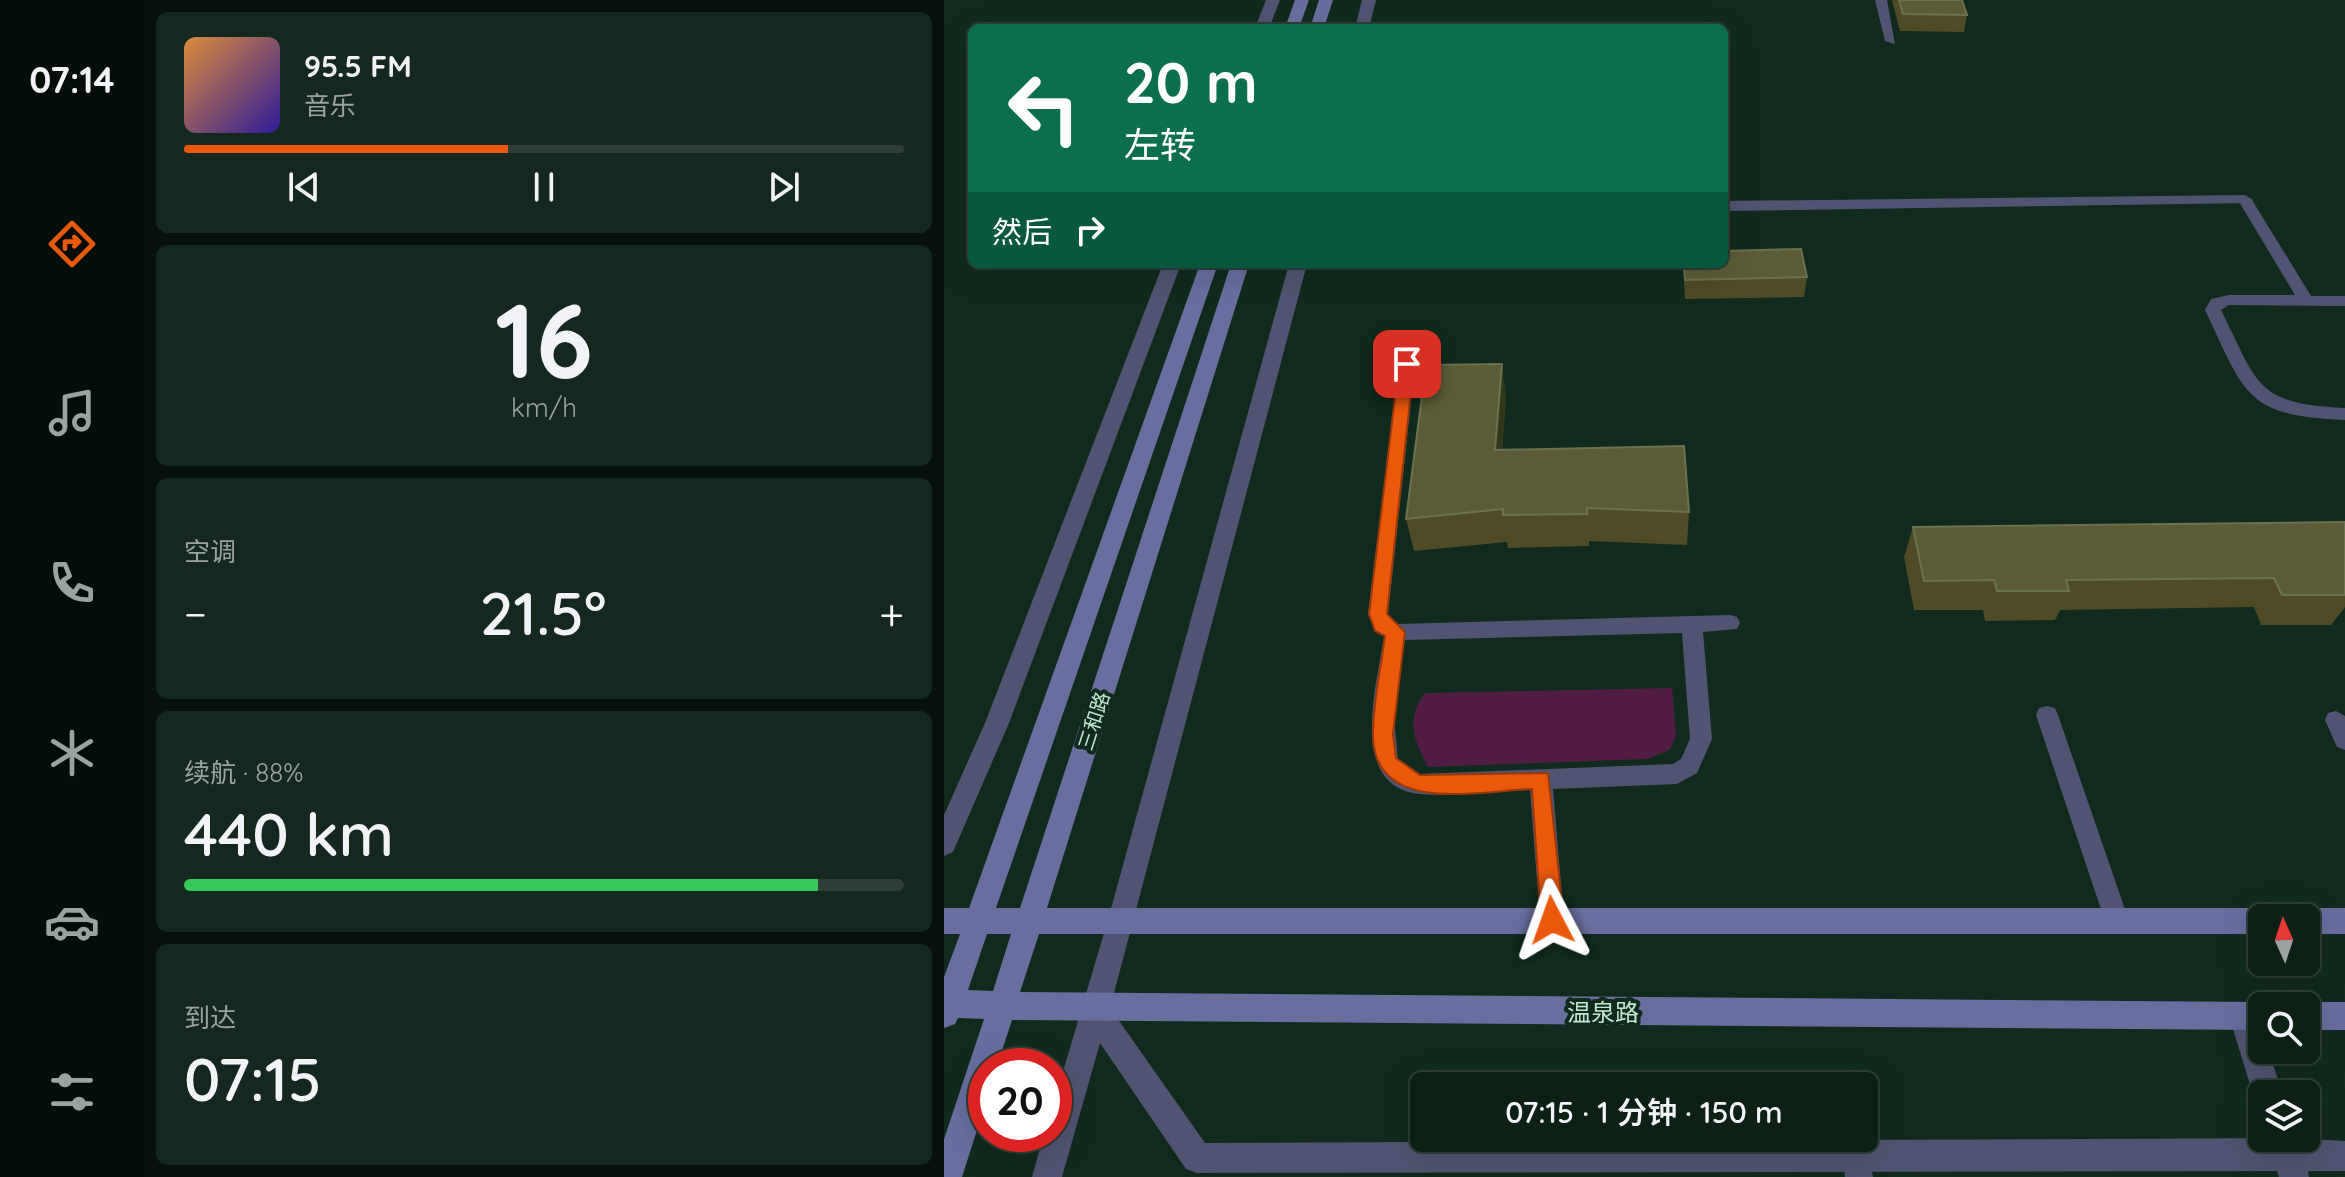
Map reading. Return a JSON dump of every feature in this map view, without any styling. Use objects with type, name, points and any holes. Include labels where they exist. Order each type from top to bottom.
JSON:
[{"type":"main road","points":[[1293,24],[1302,0]]},
{"type":"main road","points":[[1318,24],[1326,0]]},
{"type":"main road","name":"三和路","points":[[946,1008],[979,922],[1208,268]]},
{"type":"main road","name":"三和路","points":[[947,1177],[1239,268]]},
{"type":"main road","points":[[944,921],[2248,921]]},
{"type":"main road","points":[[2320,921],[2345,921]]},
{"type":"main road","name":"温泉路","points":[[946,1008],[2248,1016]]},
{"type":"main road","points":[[2320,1016],[2345,1016]]},
{"type":"street","points":[[1264,24],[1273,0]]},
{"type":"street","points":[[1363,24],[1369,0]]},
{"type":"street","points":[[1728,206],[2245,200]]},
{"type":"street","points":[[944,844],[997,723],[1170,268]]},
{"type":"street","points":[[1047,1177],[1121,923],[1297,268]]},
{"type":"street","points":[[1094,1009],[1197,1158],[1571,1167],[1858,1167],[2345,1156]]},
{"type":"lane","points":[[1881,0],[1891,41]]},
{"type":"lane","points":[[2245,200],[2306,301]]},
{"type":"lane","points":[[2345,301],[2229,300],[2217,303],[2213,310],[2253,391],[2286,411],[2345,414]]},
{"type":"lane","points":[[1407,364],[1378,614],[1382,625],[1395,632],[1730,623]]},
{"type":"lane","points":[[1395,632],[1383,734],[1386,761],[1398,774],[1418,784],[1677,774],[1689,766],[1701,739],[1692,625]]},
{"type":"lane","points":[[2047,715],[2117,921]]},
{"type":"lane","points":[[1541,779],[1552,920]]},
{"type":"shaded area","points":[[1672,688],[1676,735],[1670,750],[1647,759],[1428,767],[1414,730],[1415,712],[1425,693]]},
{"type":"building","points":[[1899,0],[1962,0],[1967,15],[1903,14]]},
{"type":"building","points":[[1801,249],[1807,277],[1685,280],[1684,268],[1728,268],[1728,251]]},
{"type":"building","points":[[1502,364],[1495,450],[1684,446],[1689,512],[1587,508],[1587,514],[1503,515],[1503,509],[1406,519],[1426,365]]},
{"type":"building","points":[[2345,522],[2345,595],[2282,595],[2274,578],[2066,580],[2069,591],[1997,591],[1994,580],[1924,581],[1913,527]]},
{"type":"route","points":[[1407,364],[1378,614],[1382,625],[1395,632],[1383,734],[1386,761],[1398,774],[1418,784],[1541,779],[1552,920]]}]
